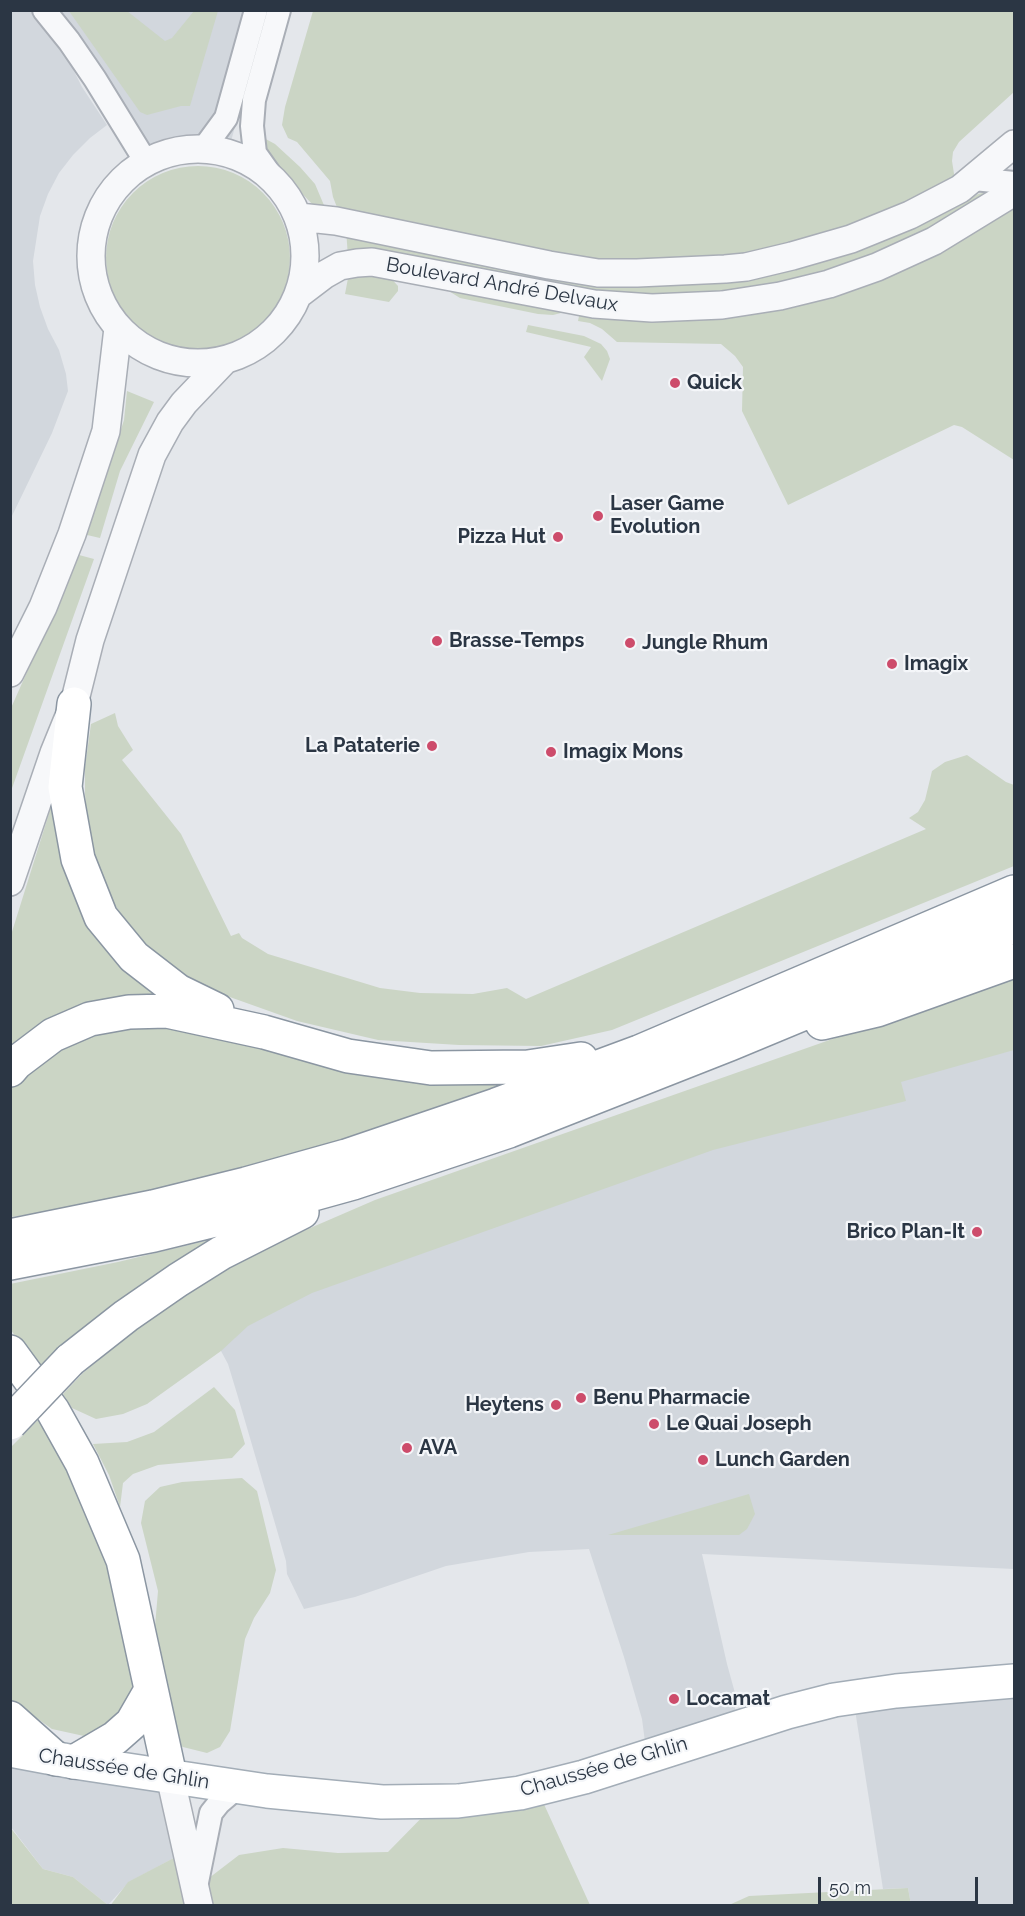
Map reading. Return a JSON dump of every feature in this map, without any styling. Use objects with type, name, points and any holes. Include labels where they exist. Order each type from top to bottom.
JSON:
[{"type":"main road","points":[[74,704],[65,787],[78,859],[101,917],[134,957],[178,991],[264,1032]]},
{"type":"main road","points":[[14,1249],[153,1207],[346,1156],[496,1105],[639,1052],[1014,892]]},
{"type":"main road","points":[[14,1249],[165,1232],[353,1183],[509,1131],[730,1044],[1014,926]]},
{"type":"main road","points":[[730,1044],[877,1010],[1014,961]]},
{"type":"main road","points":[[10,1070],[53,1035],[90,1019],[129,1012],[167,1011],[264,1032],[348,1056],[431,1068],[528,1066],[639,1052]]},
{"type":"main road","points":[[10,1423],[70,1360],[126,1316],[221,1253],[353,1183]]},
{"type":"main road","points":[[10,1352],[59,1422],[82,1463],[114,1536],[123,1560],[170,1776]]},
{"type":"main road","name":"Chaussée de Ghlin","points":[[10,1750],[234,1787],[382,1802],[458,1801],[520,1793],[584,1778],[788,1712],[834,1700],[896,1691],[1014,1681]]},
{"type":"main road","points":[[10,1718],[65,1760],[115,1738],[132,1723],[151,1690]]},
{"type":"street","points":[[44,10],[95,79],[146,162]]},
{"type":"street","points":[[204,148],[226,118],[256,10]]},
{"type":"street","points":[[272,177],[244,159],[228,152],[204,148],[174,151],[146,162],[126,176],[110,194],[98,215],[92,238],[90,262],[94,286],[104,308],[118,328],[140,347],[167,359],[196,364],[225,360],[249,351],[270,336],[287,317],[299,294],[305,269],[305,242],[299,217],[287,195],[255,153],[252,126],[254,100],[279,10]]},
{"type":"street","name":"Boulevard André Delvaux","points":[[299,217],[336,221],[598,273],[746,267],[851,239],[910,214],[960,189],[1014,144]]},
{"type":"street","points":[[974,179],[1014,183]]},
{"type":"street","name":"Boulevard André Delvaux","points":[[299,294],[324,274],[340,266],[357,262],[372,262],[594,304],[652,308],[722,305],[780,297],[829,284],[877,267],[934,241],[1014,192]]},
{"type":"street","points":[[10,673],[42,607],[72,534],[106,431],[118,328]]},
{"type":"street","points":[[10,882],[54,753],[74,704],[90,640],[152,455],[170,422],[184,403],[225,360]]},
{"type":"street","points":[[170,1776],[197,1897]]},
{"type":"street","points":[[197,1897],[211,1814],[219,1803],[233,1791],[234,1787]]},
{"type":"shaded area","points":[[34,10],[61,45],[82,87],[107,125],[73,155],[59,173],[40,216],[33,261],[35,285],[48,329],[59,350],[68,391],[52,433],[11,518],[10,11]]},
{"type":"shaded area","points":[[44,11],[267,11],[228,152],[204,148],[174,151],[146,162]]},
{"type":"shaded area","points":[[1014,996],[1014,1569],[702,1554],[735,1693],[735,1728],[647,1757],[642,1719],[589,1549],[529,1552],[446,1566],[355,1597],[304,1609],[287,1574],[286,1561],[238,1397],[228,1364],[221,1351],[213,1293]]},
{"type":"shaded area","points":[[1014,1681],[1014,1905],[911,1905],[908,1888],[883,1889],[853,1697]]},
{"type":"shaded area","points":[[11,1757],[170,1776],[187,1851],[129,1882],[108,1905],[73,1877],[43,1869],[11,1827]]},
{"type":"green space","points":[[69,11],[127,11],[165,41],[172,38],[194,11],[218,11],[190,106],[181,106],[147,115],[140,112]]},
{"type":"green space","points":[[313,11],[1014,11],[1014,92],[959,142],[953,152],[952,161],[955,180],[906,207],[791,251],[637,268],[340,215],[330,181],[297,142],[288,138],[282,125],[285,107]]},
{"type":"green space","points":[[260,136],[275,144],[300,167],[315,184],[326,210],[316,208],[280,171],[265,150]]},
{"type":"green space","points":[[198,166],[233,173],[263,193],[283,223],[290,258],[283,293],[263,323],[233,343],[198,350],[163,343],[133,323],[113,293],[106,258],[113,223],[133,193],[163,173]]},
{"type":"green space","points":[[990,191],[963,218],[827,278],[665,302],[348,257],[346,229],[646,280],[925,216],[940,216],[978,194]]},
{"type":"green space","points":[[1007,208],[1014,208],[1014,460],[962,427],[954,425],[788,505],[742,411],[743,367],[735,356],[721,344],[617,342],[602,329],[590,323],[578,321],[579,316],[586,313],[723,311]]},
{"type":"green space","points":[[385,272],[398,286],[398,291],[389,302],[345,294],[349,273]]},
{"type":"green space","points":[[444,288],[565,312],[553,315],[538,314],[460,298]]},
{"type":"green space","points":[[528,325],[584,336],[601,344],[610,359],[602,381],[584,357],[591,347],[526,332]]},
{"type":"green space","points":[[127,391],[154,402],[120,471],[100,538],[87,535],[124,420]]},
{"type":"green space","points":[[79,555],[94,559],[11,791],[11,708]]},
{"type":"green space","points":[[115,713],[118,726],[133,750],[122,760],[181,834],[231,936],[239,933],[242,938],[268,954],[380,988],[420,993],[473,994],[507,988],[526,999],[926,829],[909,818],[918,812],[925,800],[932,771],[945,762],[967,755],[1014,785],[1014,866],[612,1030],[541,1046],[459,1045],[378,1040],[297,1021],[195,983],[164,963],[131,929],[111,899],[99,872],[92,848],[85,794],[85,767],[91,724]]},
{"type":"green space","points":[[59,804],[68,856],[158,987],[155,999],[11,1055],[11,935],[51,807]]},
{"type":"green space","points":[[1014,978],[1014,1050],[901,1082],[906,1101],[713,1150],[312,1293],[248,1326],[221,1351],[147,1404],[123,1414],[96,1419],[72,1408],[63,1394],[83,1373],[138,1327],[202,1281],[271,1245],[375,1200],[929,1005]]},
{"type":"green space","points":[[125,1027],[174,1027],[497,1081],[502,1089],[378,1133],[211,1180],[61,1210],[11,1217],[11,1087],[40,1062],[86,1036]]},
{"type":"green space","points":[[226,1236],[39,1370],[11,1330],[10,1284],[118,1262]]},
{"type":"green space","points":[[214,1387],[235,1410],[245,1444],[232,1458],[158,1465],[133,1474],[123,1483],[120,1507],[109,1475],[93,1444],[127,1442],[154,1432]]},
{"type":"green space","points":[[40,1418],[72,1462],[107,1555],[133,1684],[130,1703],[103,1733],[84,1736],[52,1729],[11,1700],[11,1447]]},
{"type":"green space","points":[[242,1478],[257,1491],[276,1570],[270,1593],[254,1618],[245,1639],[230,1731],[220,1747],[207,1753],[179,1746],[154,1638],[158,1591],[141,1523],[145,1501],[160,1487],[182,1482]]},
{"type":"green space","points":[[749,1494],[755,1514],[747,1529],[739,1535],[608,1535]]},
{"type":"green space","points":[[537,1789],[590,1905],[110,1906],[128,1882],[187,1851],[196,1888],[239,1855],[283,1848],[338,1853],[388,1852],[438,1801]]},
{"type":"green space","points":[[10,1827],[43,1869],[73,1877],[108,1905],[11,1905]]},
{"type":"green space","points":[[908,1888],[911,1905],[729,1905],[749,1896]]},
{"type":"place","name":"Quick","points":[[675,383]]},
{"type":"place","name":"Laser Game Evolution","points":[[598,516]]},
{"type":"place","name":"Pizza Hut","points":[[558,537]]},
{"type":"place","name":"Brasse-Temps","points":[[437,641]]},
{"type":"place","name":"Jungle Rhum","points":[[630,643]]},
{"type":"place","name":"Imagix","points":[[892,664]]},
{"type":"place","name":"La Pataterie","points":[[432,746]]},
{"type":"place","name":"Imagix Mons","points":[[551,752]]},
{"type":"place","name":"Brico Plan-It","points":[[977,1232]]},
{"type":"place","name":"Benu Pharmacie","points":[[581,1398]]},
{"type":"place","name":"Heytens","points":[[556,1405]]},
{"type":"place","name":"Le Quai Joseph","points":[[654,1424]]},
{"type":"place","name":"AVA","points":[[407,1448]]},
{"type":"place","name":"Lunch Garden","points":[[703,1460]]},
{"type":"place","name":"Locamat","points":[[674,1699]]}]
